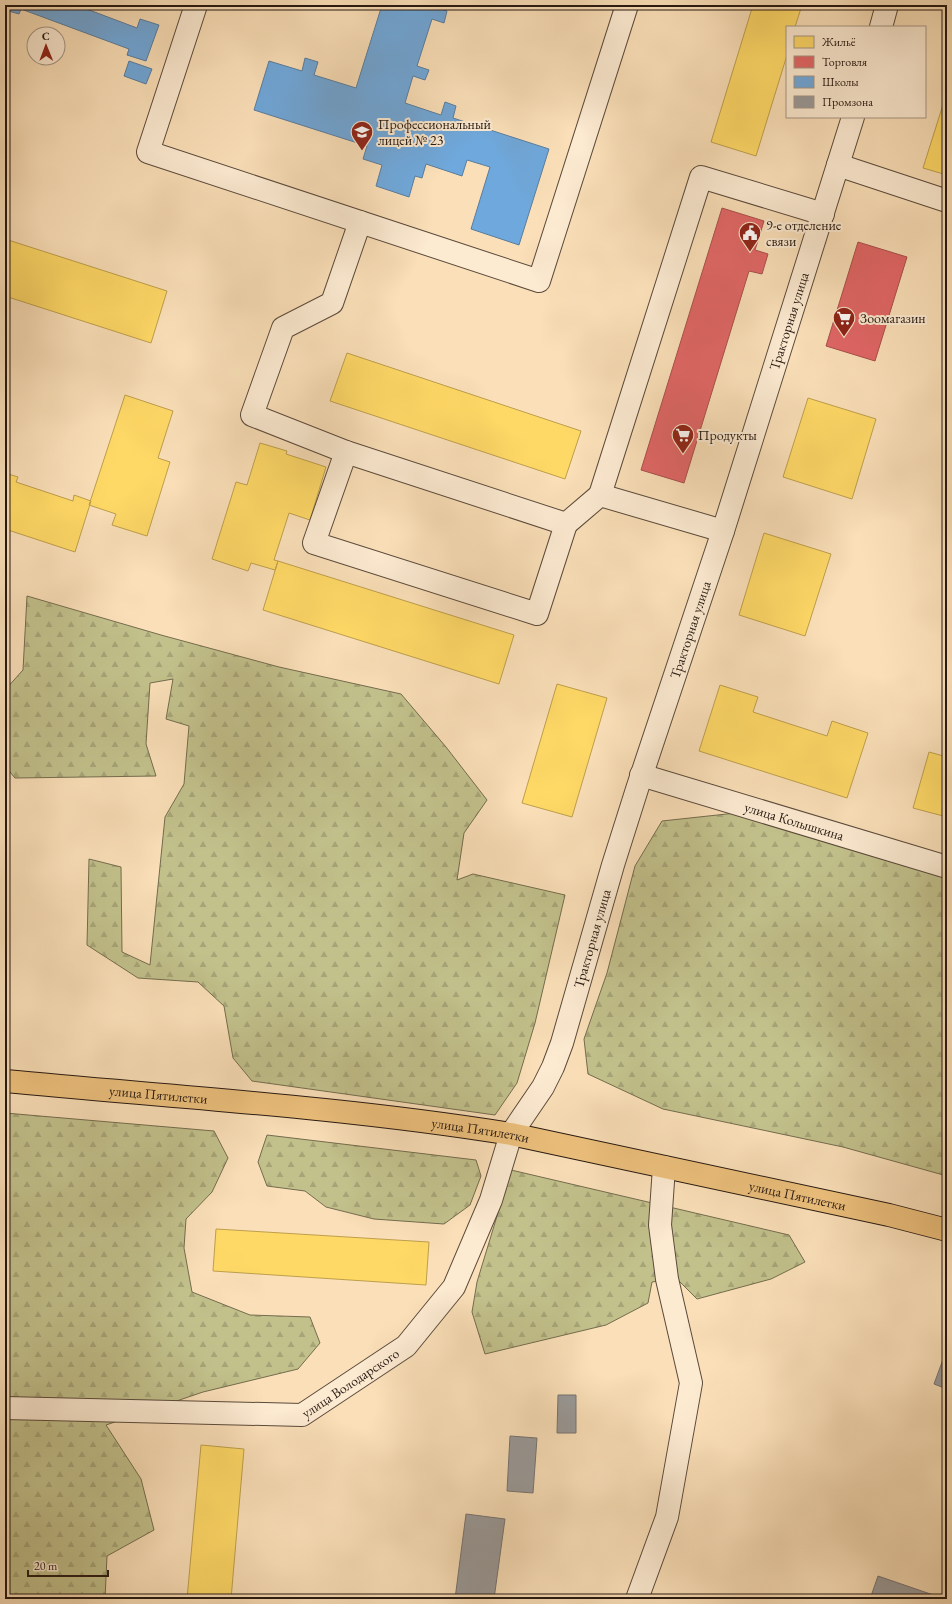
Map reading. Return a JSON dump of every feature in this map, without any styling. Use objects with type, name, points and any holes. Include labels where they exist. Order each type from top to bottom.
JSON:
[{"type":"main road","name":"улица Пятилетки","points":[[5,1081],[402,1118],[511,1134],[889,1215],[947,1230]]},
{"type":"street","points":[[196,5],[148,152],[539,281],[627,5]]},
{"type":"street","points":[[880,26],[887,5]]},
{"type":"street","name":"Тракторная улица","points":[[511,1134],[543,1087],[553,1068],[562,1043],[613,865],[723,531],[853,118]]},
{"type":"street","points":[[838,165],[947,201]]},
{"type":"street","points":[[346,452],[314,543],[537,614],[566,524],[600,495],[700,177],[823,214]]},
{"type":"street","points":[[360,222],[332,303],[283,328],[252,415],[346,452],[566,524]]},
{"type":"street","points":[[600,495],[723,531]]},
{"type":"street","name":"улица Колышкина","points":[[642,775],[947,867]]},
{"type":"street","name":"улица Володарского","points":[[5,1408],[302,1415],[406,1346],[454,1287],[491,1200],[511,1134]]},
{"type":"street","points":[[637,1599],[667,1517],[691,1383],[678,1321],[667,1279],[660,1225],[664,1167]]},
{"type":"green space","points":[[27,596],[279,667],[401,694],[446,747],[487,800],[464,833],[457,880],[473,874],[565,895],[535,1023],[517,1083],[495,1115],[252,1081],[233,1058],[224,1006],[198,982],[138,978],[87,945],[89,859],[121,867],[122,952],[150,965],[165,817],[184,784],[189,726],[166,719],[173,679],[150,683],[146,744],[156,776],[15,778],[5,766],[5,690],[23,670]]},
{"type":"green space","points":[[736,813],[947,878],[947,1176],[843,1147],[663,1109],[588,1074],[584,1039],[607,973],[635,866],[662,821]]},
{"type":"green space","points":[[5,1113],[214,1131],[228,1158],[212,1192],[186,1219],[184,1248],[192,1292],[250,1315],[310,1317],[320,1343],[298,1369],[203,1392],[106,1425],[141,1479],[154,1530],[107,1556],[105,1599],[5,1599]]},
{"type":"green space","points":[[267,1135],[476,1160],[481,1176],[470,1205],[444,1224],[374,1219],[326,1207],[305,1191],[267,1186],[258,1162]]},
{"type":"green space","points":[[511,1170],[789,1235],[805,1262],[771,1279],[697,1299],[676,1278],[652,1282],[648,1303],[606,1325],[485,1354],[472,1312],[477,1282]]},
{"type":"building: Жильё","points":[[753,5],[802,5],[795,26],[786,26],[786,58],[756,156],[711,142]]},
{"type":"building: Жильё","points":[[947,92],[947,175],[923,168]]},
{"type":"building: Жильё","points":[[5,239],[167,291],[151,343],[5,296]]},
{"type":"building: Жильё","points":[[347,353],[581,431],[565,479],[330,401]]},
{"type":"building: Жильё","points":[[125,395],[173,411],[158,458],[170,462],[147,536],[112,525],[116,514],[89,505]]},
{"type":"building: Жильё","points":[[808,398],[876,419],[852,499],[783,477]]},
{"type":"building: Жильё","points":[[260,443],[287,451],[286,454],[326,467],[310,520],[289,513],[274,560],[278,561],[275,570],[251,563],[248,571],[212,559],[236,482],[247,485]]},
{"type":"building: Жильё","points":[[5,473],[18,477],[16,482],[73,501],[74,495],[91,501],[75,552],[5,529]]},
{"type":"building: Жильё","points":[[764,533],[831,554],[805,636],[739,615]]},
{"type":"building: Жильё","points":[[278,561],[514,635],[499,684],[263,610]]},
{"type":"building: Жильё","points":[[557,684],[607,698],[572,817],[522,803]]},
{"type":"building: Жильё","points":[[720,685],[758,697],[753,712],[827,736],[832,721],[868,733],[847,798],[699,751]]},
{"type":"building: Жильё","points":[[929,752],[947,757],[947,817],[913,808]]},
{"type":"building: Жильё","points":[[216,1229],[429,1242],[426,1285],[213,1271]]},
{"type":"building: Жильё","points":[[201,1445],[244,1449],[231,1599],[187,1599]]},
{"type":"building: Торговля","points":[[722,208],[764,221],[755,250],[768,254],[762,274],[749,271],[684,483],[641,470]]},
{"type":"building: Торговля","points":[[858,242],[907,257],[875,361],[826,346]]},
{"type":"building: Школы","points":[[5,5],[76,5],[137,28],[140,19],[159,25],[146,61],[127,55],[129,49],[21,9],[19,14],[5,10]]},
{"type":"building: Школы","points":[[382,5],[436,5],[435,7],[447,11],[444,23],[432,19],[417,66],[429,70],[425,80],[413,76],[405,103],[441,115],[445,102],[456,106],[453,118],[549,149],[519,245],[471,229],[490,167],[467,160],[462,176],[426,164],[422,178],[415,176],[409,197],[376,186],[382,165],[363,159],[367,146],[254,110],[269,61],[302,71],[305,58],[318,62],[314,75],[356,88]]},
{"type":"building: Школы","points":[[129,61],[152,69],[146,84],[124,76]]},
{"type":"building: Промзона","points":[[945,1354],[947,1355],[947,1389],[934,1384]]},
{"type":"building: Промзона","points":[[558,1395],[576,1395],[576,1433],[557,1433]]},
{"type":"building: Промзона","points":[[510,1436],[537,1438],[533,1493],[507,1491]]},
{"type":"building: Промзона","points":[[466,1514],[505,1519],[494,1599],[455,1599]]},
{"type":"building: Промзона","points":[[878,1576],[945,1599],[870,1599]]},
{"type":"place","name":"Профессиональный лицей № 23","points":[[362,152]]},
{"type":"place","name":"9-е отделение связи","points":[[750,252]]},
{"type":"place","name":"Зоомагазин","points":[[844,338]]},
{"type":"place","name":"Продукты","points":[[683,454]]}]
